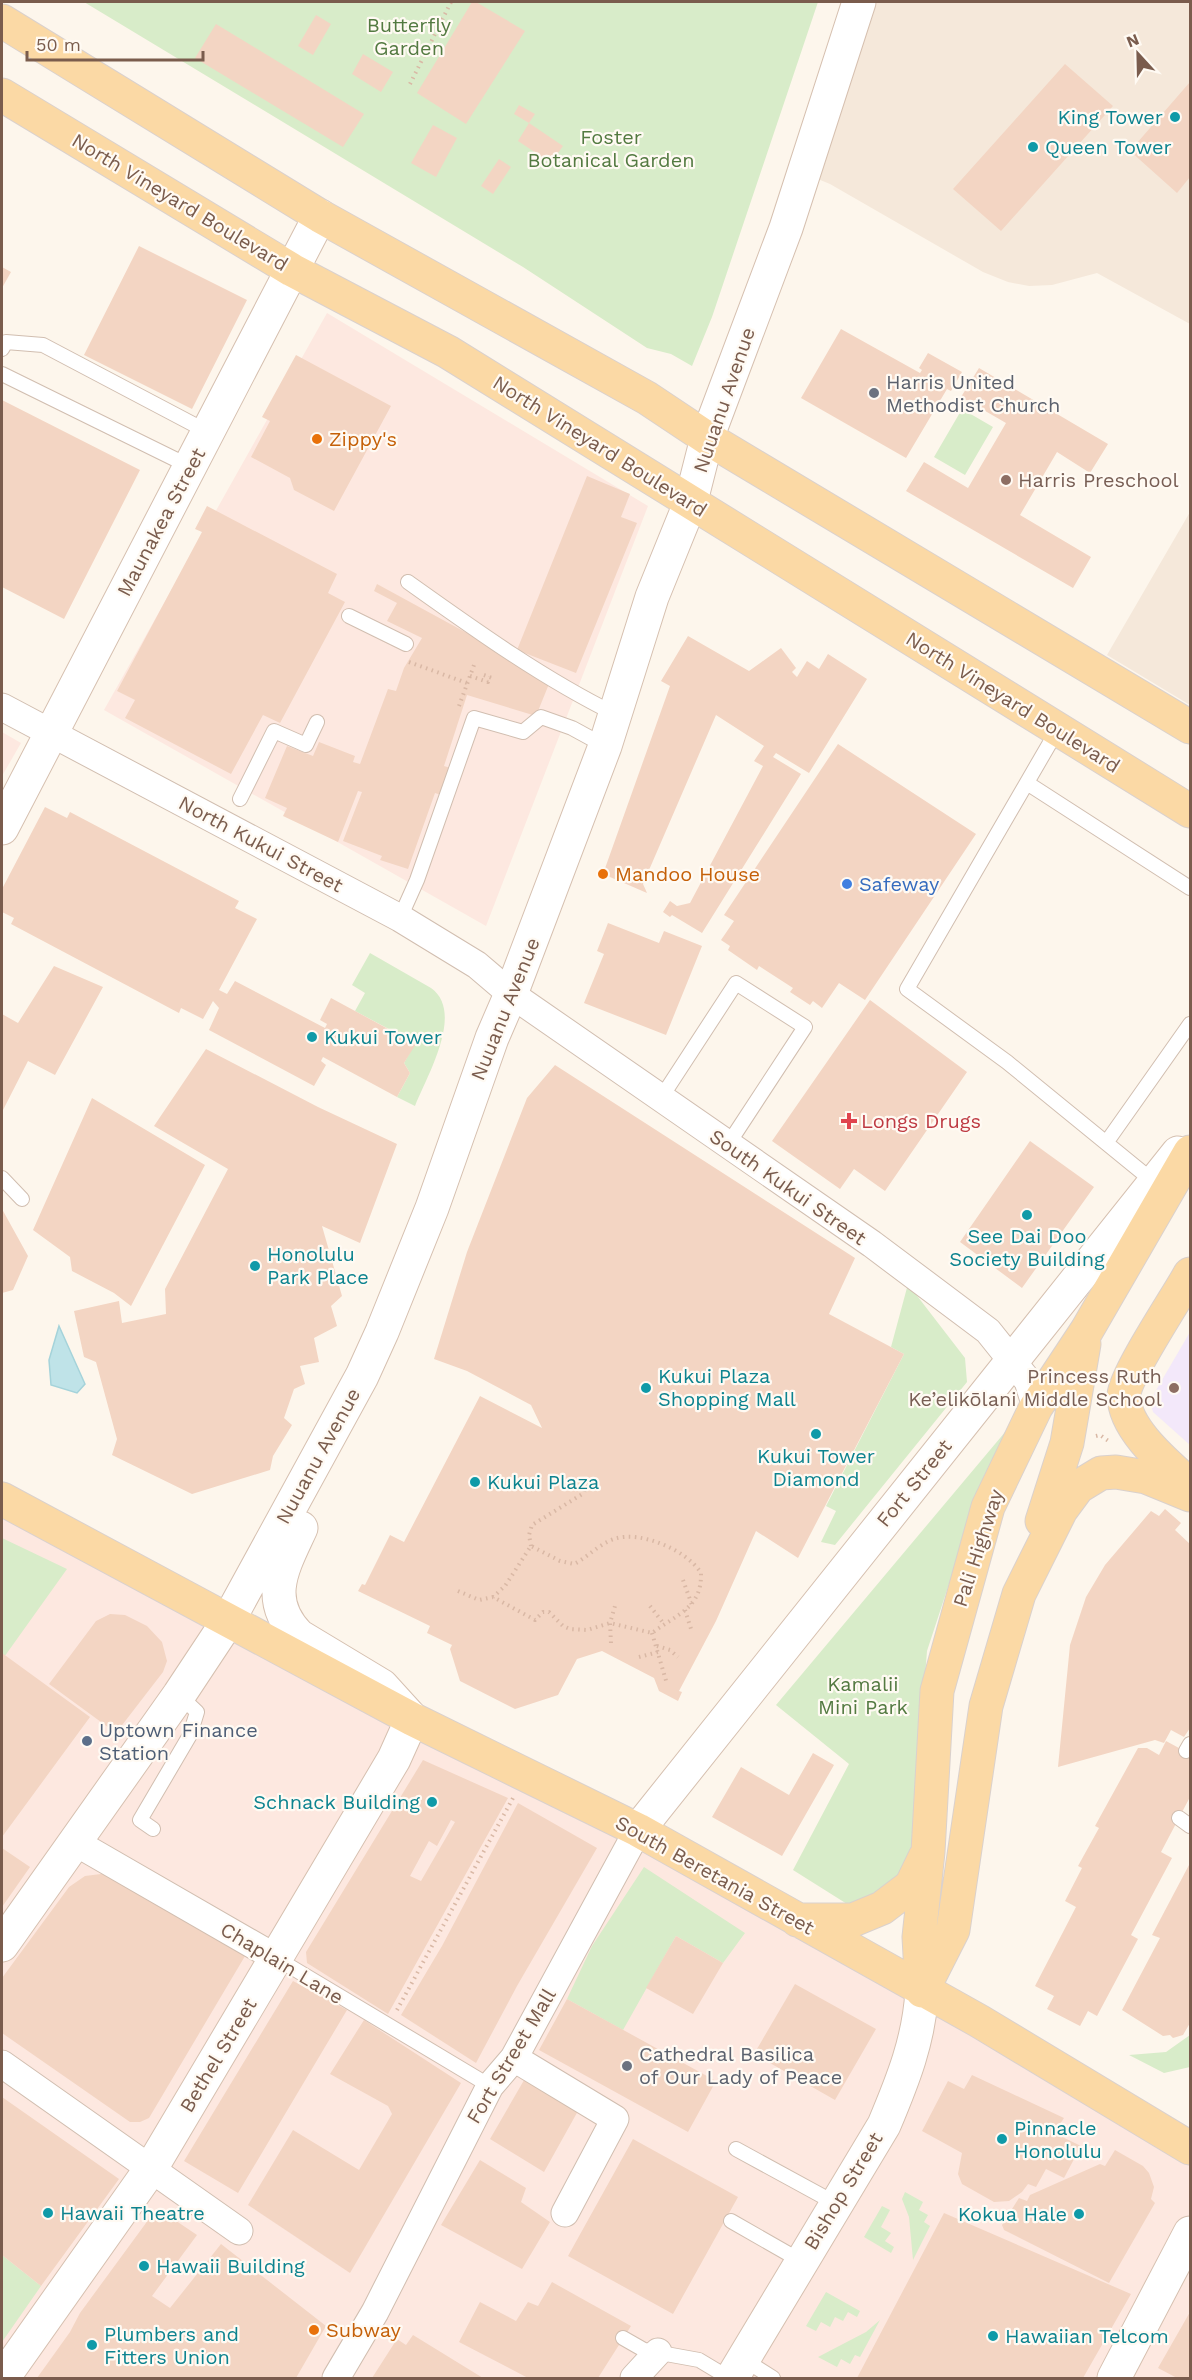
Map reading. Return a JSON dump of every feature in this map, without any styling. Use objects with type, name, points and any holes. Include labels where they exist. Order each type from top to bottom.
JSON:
[{"type":"main road","name":"Nuuanu Avenue","points":[[2,1945],[73,1841],[179,1695],[228,1621],[362,1376],[382,1332],[432,1208],[492,1038],[511,994],[605,746],[652,597],[691,501],[707,438],[786,228],[859,2]]},
{"type":"main road","points":[[2,21],[320,216],[647,398],[707,438],[1191,727]]},
{"type":"main road","name":"North Vineyard Boulevard","points":[[2,95],[292,270],[448,352],[1191,811]]},
{"type":"main road","name":"Maunakea Street","points":[[2,828],[189,466],[210,433],[320,216]]},
{"type":"main road","name":"Fort Street","points":[[638,1830],[1191,1137]]},
{"type":"main road","name":"Pali Highway","points":[[922,1991],[919,1938],[928,1852],[937,1691],[988,1507],[1036,1407],[1087,1330],[1191,1152]]},
{"type":"main road","points":[[1191,1274],[1130,1376],[1124,1395],[1128,1413],[1137,1431],[1163,1461],[1191,1485]]},
{"type":"main road","points":[[922,1991],[953,1930],[987,1706],[1019,1594],[1067,1443],[1087,1330]]},
{"type":"main road","points":[[1019,1594],[1065,1504],[1088,1478],[1116,1472],[1146,1477],[1191,1495]]},
{"type":"main road","points":[[302,1485],[304,1521],[282,1568],[278,1588],[286,1619],[299,1636],[382,1686],[412,1719]]},
{"type":"main road","name":"South Beretania Street","points":[[2,1499],[412,1719],[638,1830],[979,2021],[1191,2148]]},
{"type":"main road","name":"Bethel Street","points":[[3,2379],[150,2170],[394,1759],[412,1719]]},
{"type":"main road","points":[[795,1920],[853,1920],[882,1908],[911,1886],[928,1852]]},
{"type":"main road","name":"Bishop Street","points":[[735,2372],[884,2125],[900,2088],[920,2024],[922,1991]]},
{"type":"main road","points":[[1113,2379],[1191,2233]]},
{"type":"street","name":"North Kukui Street","points":[[2,707],[400,918],[477,965],[511,994]]},
{"type":"street","name":"South Kukui Street","points":[[511,994],[872,1244],[988,1331],[1028,1381],[1036,1407]]},
{"type":"street","name":"Fort Street Mall","points":[[336,2379],[375,2312],[489,2086],[514,2058],[638,1830]]},
{"type":"street","name":"Chaplain Lane","points":[[73,1841],[276,1958]]},
{"type":"street","points":[[514,2058],[615,2120],[565,2213]]},
{"type":"street","points":[[2,2064],[239,2231]]},
{"type":"street","points":[[634,2379],[658,2352]]},
{"type":"lane","points":[[2,349],[6,342],[44,345],[210,433]]},
{"type":"lane","points":[[2,374],[189,466]]},
{"type":"lane","points":[[408,582],[461,620],[582,698],[615,714]]},
{"type":"lane","points":[[349,616],[406,644]]},
{"type":"lane","points":[[400,918],[417,880],[474,718],[523,732],[541,717],[572,728],[605,746]]},
{"type":"lane","points":[[240,799],[274,731],[306,746],[317,722]]},
{"type":"lane","points":[[1058,729],[908,989],[1007,1062],[1154,1182]]},
{"type":"lane","points":[[1027,783],[1191,888]]},
{"type":"lane","points":[[661,1098],[736,983],[805,1027],[728,1146]]},
{"type":"lane","points":[[1106,1143],[1191,1024]]},
{"type":"lane","points":[[2,1178],[22,1199]]},
{"type":"lane","points":[[153,1829],[140,1820],[190,1735],[197,1712],[179,1695]]},
{"type":"lane","name":"Chaplain Lane","points":[[276,1958],[489,2086]]},
{"type":"lane","points":[[736,2149],[835,2203]]},
{"type":"lane","points":[[731,2221],[801,2261]]},
{"type":"lane","points":[[622,2338],[644,2350],[699,2360],[735,2372],[773,2379]]},
{"type":"path","points":[[410,84],[452,2]]},
{"type":"path","points":[[408,662],[468,681],[488,682],[492,678],[484,675]]},
{"type":"path","points":[[468,681],[474,664]]},
{"type":"path","points":[[460,677],[468,681]]},
{"type":"path","points":[[458,1591],[479,1600],[493,1597],[505,1586],[531,1546],[529,1535],[532,1525],[584,1493],[586,1485]]},
{"type":"path","points":[[531,1546],[560,1561],[574,1564],[616,1538],[627,1537],[666,1544],[687,1555],[701,1573],[698,1598],[692,1605],[652,1633]]},
{"type":"path","points":[[683,1580],[692,1605]]},
{"type":"path","points":[[493,1597],[535,1620],[543,1612],[549,1611],[563,1626],[570,1629],[587,1630],[610,1623],[652,1633]]},
{"type":"path","points":[[650,1605],[664,1624]]},
{"type":"path","points":[[610,1643],[610,1623],[615,1606]]},
{"type":"path","points":[[685,1610],[692,1632]]},
{"type":"path","points":[[652,1633],[667,1684]]},
{"type":"path","points":[[656,1646],[670,1650],[678,1657]]},
{"type":"path","points":[[639,1657],[658,1652]]},
{"type":"path","points":[[387,2026],[526,1775]]},
{"type":"shaded area","points":[[859,2],[1190,2],[1190,324],[1097,273],[1052,285],[1029,286],[1008,282],[983,272],[830,184],[803,173]]},
{"type":"shaded area","points":[[327,313],[648,506],[486,926],[104,710]]},
{"type":"shaded area","points":[[1190,512],[1190,705],[1107,655]]},
{"type":"shaded area","points":[[2,732],[21,743],[2,776]]},
{"type":"shaded area","name":"Princess Ruth Ke’elikōlani Middle School","points":[[1190,1332],[1190,1445],[1153,1412],[1151,1405],[1155,1392]]},
{"type":"shaded area","points":[[2,1498],[1190,2150],[1190,2378],[2,2378]]},
{"type":"green space","name":"Foster Botanical Garden","points":[[84,2],[818,2],[712,317],[692,366],[671,354],[647,348],[523,267]]},
{"type":"green space","points":[[962,409],[993,427],[965,475],[934,457]]},
{"type":"green space","points":[[370,953],[431,988],[441,999],[445,1012],[440,1045],[415,1106],[397,1097],[410,1073],[404,1063],[415,1043],[355,1011],[365,993],[352,985]]},
{"type":"green space","points":[[908,1284],[965,1358],[967,1382],[835,1545],[821,1542],[836,1511],[826,1506],[904,1354],[891,1347]]},
{"type":"green space","name":"Kamalii Mini Park","points":[[1018,1419],[985,1474],[927,1651],[909,1879],[855,1909],[793,1870],[849,1764],[776,1705]]},
{"type":"green space","points":[[2,1538],[67,1569],[2,1660]]},
{"type":"green space","points":[[644,1867],[745,1933],[723,1963],[676,1936],[623,2030],[567,1999],[592,1946]]},
{"type":"green space","points":[[1190,2035],[1190,2067],[1164,2073],[1129,2055],[1166,2052]]},
{"type":"green space","points":[[905,2192],[923,2202],[919,2210],[928,2215],[924,2222],[930,2226],[913,2260],[909,2217],[902,2199]]},
{"type":"green space","points":[[882,2206],[890,2210],[881,2227],[891,2233],[885,2241],[894,2247],[891,2253],[864,2237]]},
{"type":"green space","points":[[2,2255],[41,2286],[2,2342]]},
{"type":"green space","points":[[826,2292],[860,2311],[857,2317],[848,2312],[843,2321],[835,2317],[830,2327],[821,2322],[816,2331],[806,2326]]},
{"type":"green space","points":[[880,2320],[860,2357],[855,2355],[850,2364],[841,2359],[837,2367],[818,2357],[866,2332]]},
{"type":"water","points":[[59,1326],[85,1384],[77,1393],[51,1385],[49,1360]]},
{"type":"building","points":[[472,2],[476,2],[525,31],[466,124],[417,93]]},
{"type":"building","points":[[316,15],[331,24],[313,55],[298,46]]},
{"type":"building","points":[[216,24],[364,114],[343,147],[195,58]]},
{"type":"building","points":[[363,54],[393,72],[381,92],[352,74]]},
{"type":"building","name":"Queen Tower","points":[[1065,64],[1113,106],[1001,231],[953,189]]},
{"type":"building","name":"King Tower","points":[[1190,82],[1190,177],[1177,193],[1130,151]]},
{"type":"building","points":[[519,105],[535,114],[529,123],[514,114]]},
{"type":"building","points":[[529,123],[563,146],[551,163],[518,141]]},
{"type":"building","points":[[433,125],[457,138],[436,177],[411,163]]},
{"type":"building","points":[[499,159],[511,167],[493,194],[481,186]]},
{"type":"building","points":[[139,246],[247,300],[192,409],[84,355]]},
{"type":"building","points":[[2,267],[11,272],[2,288]]},
{"type":"building","name":"Harris United Methodist Church","points":[[841,329],[920,373],[922,370],[919,368],[928,353],[962,372],[951,391],[947,389],[906,458],[801,398]]},
{"type":"building","name":"Zippy's","points":[[296,355],[391,406],[334,511],[294,490],[290,478],[251,457],[270,421],[262,417]]},
{"type":"building","name":"Harris Preschool","points":[[979,368],[1108,444],[1090,473],[1057,452],[1020,515],[1091,557],[1073,588],[906,491],[924,462],[968,488],[1006,423],[961,397]]},
{"type":"building","points":[[2,400],[140,470],[64,619],[2,587]]},
{"type":"building","points":[[587,476],[630,494],[621,517],[637,523],[576,673],[517,650]]},
{"type":"building","points":[[207,506],[337,574],[328,593],[345,602],[280,723],[263,715],[231,774],[125,718],[135,700],[117,691],[202,532],[195,529]]},
{"type":"building","points":[[377,584],[551,679],[536,716],[467,695],[444,766],[454,769],[444,796],[435,793],[408,869],[380,860],[382,856],[343,841],[362,792],[358,791],[338,842],[283,816],[287,808],[265,798],[287,746],[313,756],[319,742],[355,756],[353,762],[360,764],[388,689],[396,691],[404,668],[422,638],[387,621],[397,603],[374,591]]},
{"type":"building","points":[[688,636],[749,671],[781,648],[796,668],[792,672],[797,677],[807,661],[819,669],[828,654],[867,679],[809,773],[776,753],[773,757],[801,774],[702,933],[663,912],[670,901],[677,906],[690,903],[763,766],[754,761],[764,746],[716,715],[643,884],[647,893],[603,874],[670,686],[661,681]]},
{"type":"building","points":[[838,744],[976,834],[865,1000],[839,983],[822,1008],[813,1001],[810,1005],[790,992],[793,988],[759,966],[757,970],[728,950],[730,946],[721,940],[734,921],[724,915]]},
{"type":"building","points":[[45,807],[67,818],[70,812],[239,901],[235,908],[257,919],[219,990],[227,994],[235,981],[325,1028],[327,1024],[320,1020],[331,998],[416,1044],[404,1063],[410,1073],[397,1097],[323,1057],[321,1061],[326,1065],[314,1086],[209,1030],[219,1008],[213,1001],[203,1019],[181,1008],[179,1013],[11,924],[14,918],[2,912],[2,889]]},
{"type":"building","points":[[608,923],[659,943],[664,931],[702,946],[666,1035],[584,1003],[604,954],[597,951]]},
{"type":"building","points":[[54,966],[103,987],[55,1075],[28,1061],[2,1112],[2,1014],[18,1023]]},
{"type":"building","name":"Longs Drugs","points":[[870,1000],[967,1072],[885,1191],[854,1169],[840,1189],[772,1141]]},
{"type":"building","name":"Honolulu Park Place","points":[[206,1049],[318,1107],[397,1144],[360,1243],[322,1226],[342,1296],[331,1306],[337,1326],[314,1338],[319,1362],[300,1366],[305,1384],[294,1389],[284,1418],[292,1425],[273,1456],[270,1470],[192,1494],[112,1455],[117,1439],[96,1362],[84,1357],[74,1311],[119,1301],[122,1323],[166,1314],[165,1289],[228,1169],[154,1126]]},
{"type":"building","name":"Kukui Plaza Shopping Mall","points":[[555,1065],[855,1258],[829,1314],[904,1354],[798,1558],[756,1531],[716,1621],[679,1691],[682,1692],[678,1701],[659,1691],[654,1678],[602,1651],[577,1659],[558,1695],[515,1709],[460,1681],[450,1649],[452,1645],[427,1633],[430,1626],[358,1591],[362,1584],[365,1585],[390,1535],[404,1542],[480,1396],[542,1428],[531,1405],[467,1371],[434,1359],[467,1252],[527,1098]]},
{"type":"building","points":[[92,1098],[205,1165],[131,1306],[114,1293],[72,1271],[70,1257],[33,1230]]},
{"type":"building","name":"See Dai Doo Society Building","points":[[1030,1141],[1094,1187],[1022,1288],[960,1242]]},
{"type":"building","points":[[2,1209],[28,1256],[13,1290],[2,1293]]},
{"type":"building","points":[[1165,1509],[1181,1523],[1175,1530],[1190,1544],[1190,1728],[1184,1737],[1171,1730],[1164,1743],[1155,1740],[1058,1767],[1070,1645],[1086,1597],[1105,1565],[1151,1511],[1159,1516]]},
{"type":"building","name":"Uptown Finance Station","points":[[110,1614],[125,1615],[147,1626],[162,1642],[167,1661],[163,1672],[116,1733],[49,1684],[96,1621]]},
{"type":"building","points":[[2,1653],[90,1717],[2,1837]]},
{"type":"building","points":[[1166,1741],[1190,1754],[1190,1797],[1161,1852],[1172,1858],[1131,1935],[1138,1939],[1097,2016],[1088,2011],[1080,2026],[1047,2009],[1054,1996],[1035,1986],[1076,1907],[1065,1901],[1082,1868],[1078,1866],[1099,1828],[1095,1826],[1138,1748],[1147,1748],[1159,1755]]},
{"type":"building","points":[[813,1753],[834,1765],[782,1856],[712,1817],[741,1767],[789,1795]]},
{"type":"building","points":[[423,1760],[508,1798],[388,2014],[307,1963],[306,1952]],"holes":[[[451,1820],[455,1822],[421,1881],[410,1876],[429,1841],[437,1846]]]},
{"type":"building","points":[[518,1803],[597,1848],[517,1986],[476,2063],[401,2015],[442,1946]]},
{"type":"building","points":[[2,1848],[30,1867],[2,1907]]},
{"type":"building","points":[[1189,1865],[1190,2023],[1183,2035],[1173,2038],[1170,2035],[1163,2036],[1122,2010],[1160,1938],[1152,1935]]},
{"type":"building","points":[[114,1875],[248,1951],[149,2118],[140,2122],[130,2122],[2,2033],[2,1978],[69,1887],[85,1876]]},
{"type":"building","points":[[676,1936],[723,1963],[693,2014],[646,1988]]},
{"type":"building","points":[[293,1981],[347,2010],[238,2193],[184,2161]]},
{"type":"building","points":[[795,1984],[876,2029],[835,2100],[754,2054]]},
{"type":"building","name":"Cathedral Basilica of Our Lady of Peace","points":[[567,1999],[716,2081],[688,2132],[539,2050]]},
{"type":"building","points":[[364,2020],[461,2083],[350,2273],[248,2205],[293,2130],[359,2170],[392,2114],[388,2106],[330,2074]]},
{"type":"building","points":[[527,2075],[583,2102],[544,2172],[490,2139]]},
{"type":"building","name":"Pinnacle Honolulu","points":[[972,2075],[1064,2118],[1054,2133],[1081,2146],[1064,2178],[1046,2169],[1036,2187],[1028,2184],[1022,2192],[1009,2201],[994,2202],[962,2184],[958,2174],[962,2153],[922,2131],[948,2081],[964,2089]]},
{"type":"building","name":"Hawaii Theatre","points":[[2,2097],[119,2179],[41,2286],[2,2255]]},
{"type":"building","points":[[633,2139],[738,2197],[673,2314],[568,2256]]},
{"type":"building","name":"Kokua Hale","points":[[1115,2150],[1143,2166],[1149,2173],[1154,2187],[1151,2199],[1155,2203],[1109,2283],[1004,2230],[1002,2225],[1019,2198],[1027,2201],[1030,2195],[1100,2164],[1105,2166]]},
{"type":"building","points":[[480,2160],[526,2188],[521,2202],[550,2222],[522,2269],[441,2225]]},
{"type":"building","points":[[157,2208],[197,2235],[152,2296],[170,2308],[221,2244],[326,2326],[296,2378],[37,2378],[70,2332],[80,2313]]},
{"type":"building","name":"Hawaiian Telcom","points":[[944,2213],[1131,2294],[1083,2378],[857,2378]]},
{"type":"building","points":[[552,2282],[631,2326],[598,2378],[528,2378],[459,2342],[480,2302],[516,2321],[528,2302],[538,2306]]},
{"type":"building","points":[[1190,2312],[1190,2378],[1177,2378],[1158,2368]]},
{"type":"building","points":[[413,2335],[483,2378],[372,2378],[397,2339],[406,2345]]},
{"type":"place","name":"King Tower","points":[[1175,117]]},
{"type":"place","name":"Queen Tower","points":[[1033,147]]},
{"type":"place","name":"Harris United Methodist Church","points":[[874,393]]},
{"type":"place","name":"Zippy's","points":[[317,439]]},
{"type":"place","name":"Harris Preschool","points":[[1006,480]]},
{"type":"place","name":"Mandoo House","points":[[603,874]]},
{"type":"place","name":"Safeway","points":[[847,884]]},
{"type":"place","name":"Kukui Tower","points":[[312,1037]]},
{"type":"place","name":"Longs Drugs","points":[[849,1121]]},
{"type":"place","name":"See Dai Doo Society Building","points":[[1027,1215]]},
{"type":"place","name":"Honolulu Park Place","points":[[255,1266]]},
{"type":"place","name":"Kukui Plaza Shopping Mall","points":[[646,1388]]},
{"type":"place","name":"Princess Ruth Ke’elikōlani Middle School","points":[[1174,1388]]},
{"type":"place","name":"Kukui Tower Diamond","points":[[816,1434]]},
{"type":"place","name":"Kukui Plaza","points":[[475,1482]]},
{"type":"place","name":"Uptown Finance Station","points":[[87,1741]]},
{"type":"place","name":"Schnack Building","points":[[432,1802]]},
{"type":"place","name":"Cathedral Basilica of Our Lady of Peace","points":[[627,2066]]},
{"type":"place","name":"Pinnacle Honolulu","points":[[1002,2139]]},
{"type":"place","name":"Hawaii Theatre","points":[[48,2213]]},
{"type":"place","name":"Kokua Hale","points":[[1079,2214]]},
{"type":"place","name":"Hawaii Building","points":[[144,2266]]},
{"type":"place","name":"Subway","points":[[314,2330]]},
{"type":"place","name":"Hawaiian Telcom","points":[[993,2336]]},
{"type":"place","name":"Plumbers and Fitters Union","points":[[92,2345]]},
{"type":"park label","name":"Butterfly Garden","points":[[409,36]]}]
